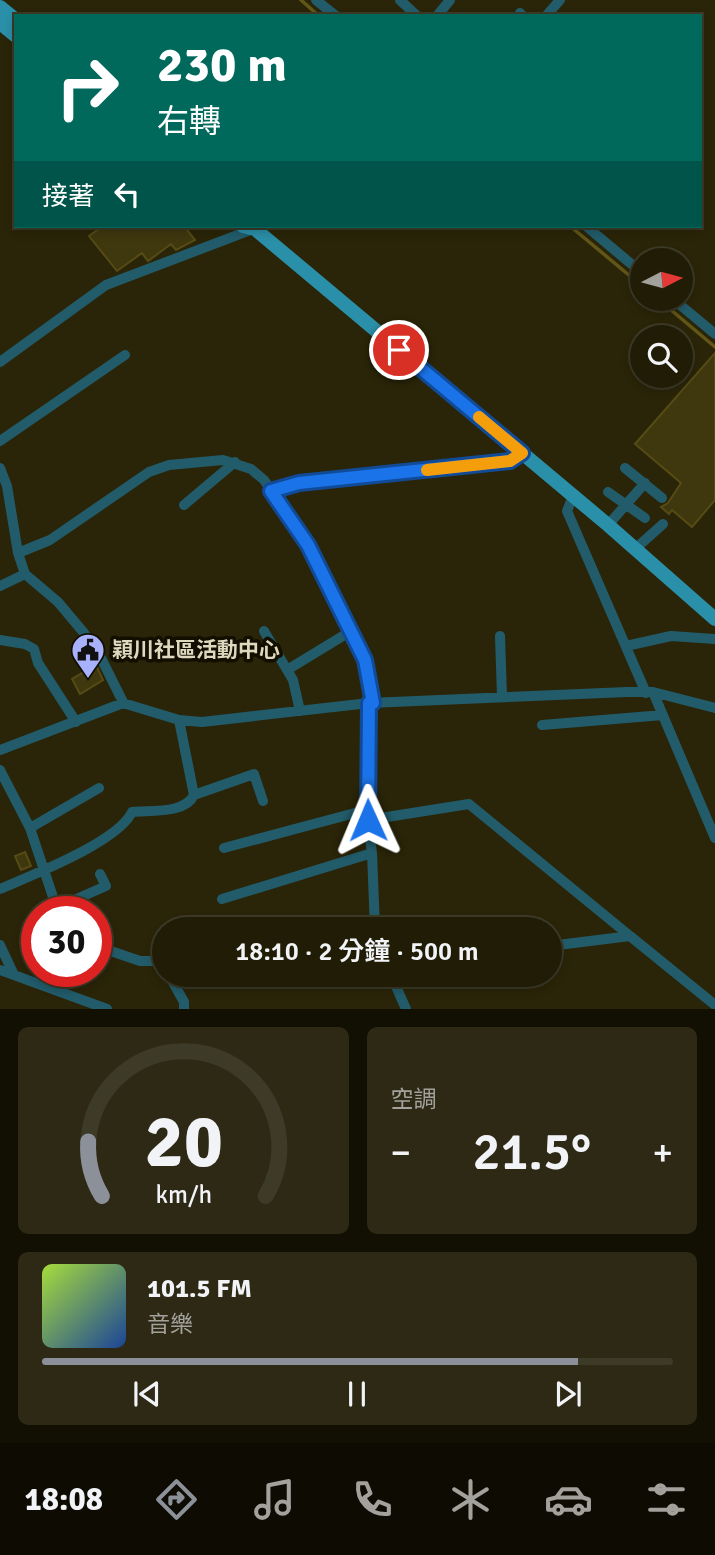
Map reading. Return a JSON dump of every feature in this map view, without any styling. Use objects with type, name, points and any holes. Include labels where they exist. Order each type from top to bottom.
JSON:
[{"type":"main road","points":[[0,7],[14,18]]},
{"type":"main road","points":[[0,23],[14,34]]},
{"type":"main road","points":[[253,228],[608,524],[715,619]]},
{"type":"street","points":[[316,0],[334,14]]},
{"type":"street","points":[[400,0],[415,14]]},
{"type":"street","points":[[438,14],[450,0]]},
{"type":"street","points":[[548,14],[560,0]]},
{"type":"street","points":[[0,362],[106,285],[249,228]]},
{"type":"street","points":[[588,228],[630,263]]},
{"type":"street","points":[[689,312],[715,334]]},
{"type":"street","points":[[0,441],[124,355]]},
{"type":"street","points":[[271,491],[299,483],[510,461],[522,453]]},
{"type":"street","points":[[18,553],[50,540],[149,472],[169,465],[207,461],[234,463],[251,469],[271,491],[308,545],[365,660],[371,703],[367,815],[372,853],[375,917]]},
{"type":"street","points":[[184,505],[234,463]]},
{"type":"street","points":[[0,468],[7,486],[18,553],[25,574],[58,602],[84,633],[102,660],[124,704]]},
{"type":"street","points":[[625,468],[662,498]]},
{"type":"street","points":[[608,524],[645,483]]},
{"type":"street","points":[[608,492],[645,518]]},
{"type":"street","points":[[573,496],[567,511],[626,646],[663,715],[715,838]]},
{"type":"street","points":[[635,549],[663,524]]},
{"type":"street","points":[[0,586],[25,574]]},
{"type":"street","points":[[264,631],[287,670],[300,711]]},
{"type":"street","points":[[287,670],[351,631]]},
{"type":"street","points":[[500,636],[502,697]]},
{"type":"street","points":[[626,646],[671,636],[715,639]]},
{"type":"street","points":[[0,640],[25,644],[34,649],[38,663],[76,722]]},
{"type":"street","points":[[0,750],[124,704],[178,720],[202,722],[371,703],[649,692],[715,708]]},
{"type":"street","points":[[542,725],[663,715]]},
{"type":"street","points":[[178,720],[194,795]]},
{"type":"street","points":[[0,770],[30,828],[52,896]]},
{"type":"street","points":[[0,889],[43,871],[116,832],[127,823],[132,812],[185,807],[194,795],[254,774],[263,801]]},
{"type":"street","points":[[30,828],[99,788]]},
{"type":"street","points":[[224,848],[367,815],[469,804],[715,1005]]},
{"type":"street","points":[[222,900],[372,853]]},
{"type":"street","points":[[86,896],[106,886],[100,874]]},
{"type":"street","points":[[562,944],[630,936]]},
{"type":"street","points":[[0,945],[14,975]]},
{"type":"street","points":[[112,951],[140,961],[152,961]]},
{"type":"street","points":[[0,970],[107,1009]]},
{"type":"street","points":[[176,987],[184,1002],[184,1009]]},
{"type":"street","points":[[396,987],[406,1009]]},
{"type":"building","points":[[100,228],[186,228],[195,240],[176,250],[171,244],[148,261],[142,253],[117,271],[89,236]]},
{"type":"building","points":[[715,353],[715,500],[692,527],[672,510],[669,514],[661,507],[668,503],[681,483],[635,444],[684,388],[693,388],[693,378]]},
{"type":"building","name":"穎川社區活動中心","points":[[96,665],[103,680],[80,694],[72,679]]},
{"type":"building","points":[[25,852],[31,866],[21,870],[15,856]]},
{"type":"waterway","points":[[301,0],[317,14]]},
{"type":"waterway","points":[[572,228],[630,276]]},
{"type":"waterway","points":[[673,312],[715,347]]},
{"type":"slow traffic","points":[[427,470],[510,461],[522,453],[479,417]]},
{"type":"place","name":"穎川社區活動中心","points":[[88,680]]},
{"type":"route","points":[[368,820],[369,703],[373,703],[365,660],[308,545],[271,491],[299,483],[510,461],[522,453],[399,350]]}]
